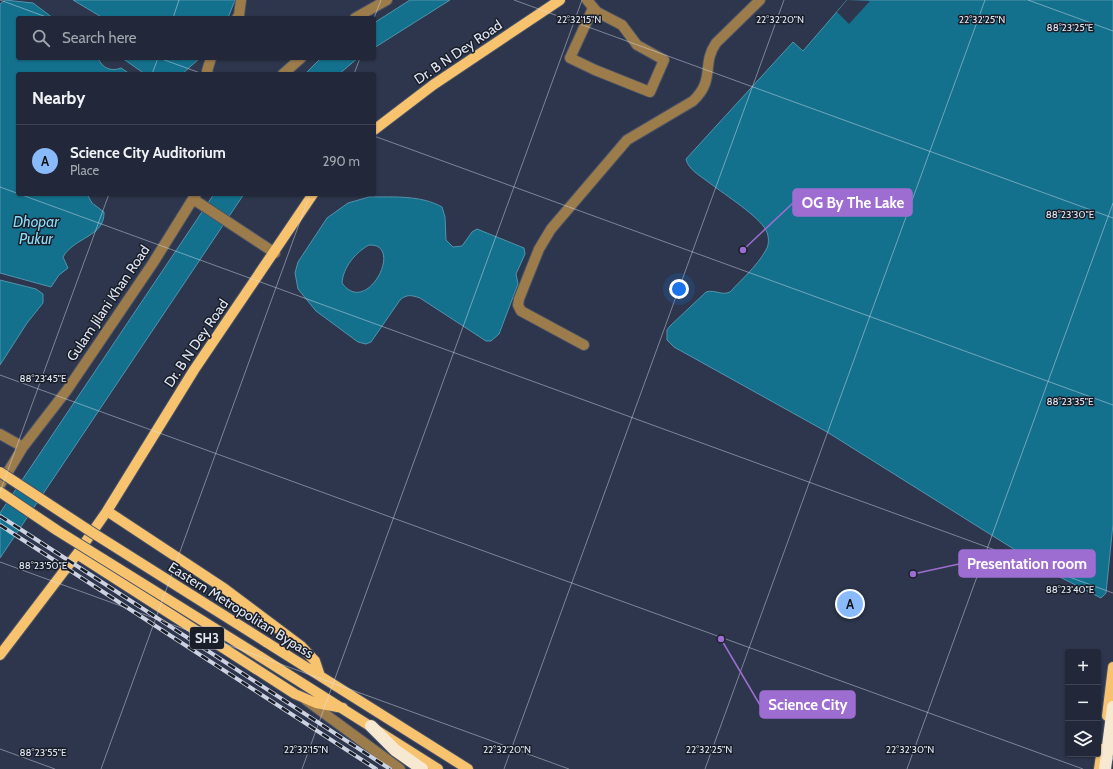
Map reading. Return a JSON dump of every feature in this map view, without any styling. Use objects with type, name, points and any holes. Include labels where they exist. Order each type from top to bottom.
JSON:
[{"type":"highway","points":[[1104,769],[1108,751],[1113,707]]},
{"type":"highway","points":[[371,726],[395,750],[422,769]]},
{"type":"main road","name":"Dr. B N Dey Road","points":[[376,128],[433,85],[560,0]]},
{"type":"main road","name":"Dr. B N Dey Road","points":[[0,655],[77,554],[107,511],[188,380],[275,253],[302,208],[311,196]]},
{"type":"main road","name":"Eastern Metropolitan Bypass","points":[[0,472],[93,533],[468,769]]},
{"type":"main road","points":[[0,492],[58,531],[343,708]]},
{"type":"main road","points":[[107,511],[225,589],[301,646],[315,660],[320,676]]},
{"type":"main road","name":"SH3","points":[[77,554],[191,628],[305,699],[343,708],[438,769]]},
{"type":"main road","points":[[1098,769],[1105,734],[1113,667]]},
{"type":"street","points":[[238,16],[240,0]]},
{"type":"street","points":[[359,16],[387,0]]},
{"type":"street","points":[[584,345],[521,311],[518,305],[518,299],[544,240],[551,229],[627,140],[693,101],[699,95],[707,80],[709,55],[711,50],[760,0]]},
{"type":"street","points":[[590,4],[597,12],[622,26],[637,45],[664,60],[650,92],[570,58],[590,4]]},
{"type":"street","points":[[207,72],[210,60]]},
{"type":"street","points":[[285,72],[299,60]]},
{"type":"street","points":[[197,199],[275,253]]},
{"type":"street","name":"Gulam Jilani Khan Road","points":[[0,485],[23,447],[67,390],[197,199]]},
{"type":"street","points":[[0,434],[23,447]]},
{"type":"street","points":[[305,699],[400,769]]},
{"type":"water","name":"Dhopar Pukur","points":[[5,0],[33,3],[50,16],[16,16],[16,60],[99,60],[104,67],[114,70],[121,68],[127,72],[16,72],[16,196],[88,196],[92,203],[104,212],[100,227],[74,245],[63,257],[68,268],[59,275],[51,287],[0,273],[0,4]]},
{"type":"water","points":[[73,0],[235,0],[229,16],[100,16]]},
{"type":"water","points":[[410,0],[450,0],[376,47],[376,22]]},
{"type":"water","points":[[847,0],[1113,0],[1113,524],[1106,593],[1101,598],[1052,573],[827,432],[674,347],[667,340],[667,330],[670,326],[706,292],[730,292],[758,261],[766,250],[768,241],[766,230],[759,221],[694,172],[687,163],[686,159],[793,42],[803,51]]},
{"type":"water","points":[[125,60],[198,60],[184,72],[142,72]]},
{"type":"water","points":[[319,60],[356,60],[341,72],[307,72]]},
{"type":"water","points":[[213,196],[243,196],[0,558],[0,513]]},
{"type":"water","points":[[369,197],[397,197],[425,200],[442,207],[445,217],[446,240],[453,247],[462,246],[472,232],[477,229],[524,248],[525,254],[516,274],[518,284],[499,334],[491,341],[486,341],[420,298],[412,296],[407,296],[400,300],[371,342],[366,344],[358,342],[316,311],[298,289],[295,273],[298,262],[327,218],[348,203]],"holes":[[[369,245],[379,247],[383,255],[383,265],[378,276],[371,286],[362,292],[352,291],[342,283],[345,271],[351,261],[359,252]]]},
{"type":"water","points":[[0,280],[36,289],[43,294],[43,303],[27,323],[0,365]]},
{"type":"pier","points":[[847,0],[870,1],[849,24],[837,12]]},
{"type":"railway","points":[[0,516],[390,769]]},
{"type":"railway","points":[[0,525],[376,769]]},
{"type":"place","name":"OG By The Lake","points":[[743,250]]},
{"type":"place","name":"Presentation room","points":[[913,574]]},
{"type":"place","name":"Science City Auditorium","points":[[850,604]]},
{"type":"place","name":"Science City","points":[[721,639]]}]
